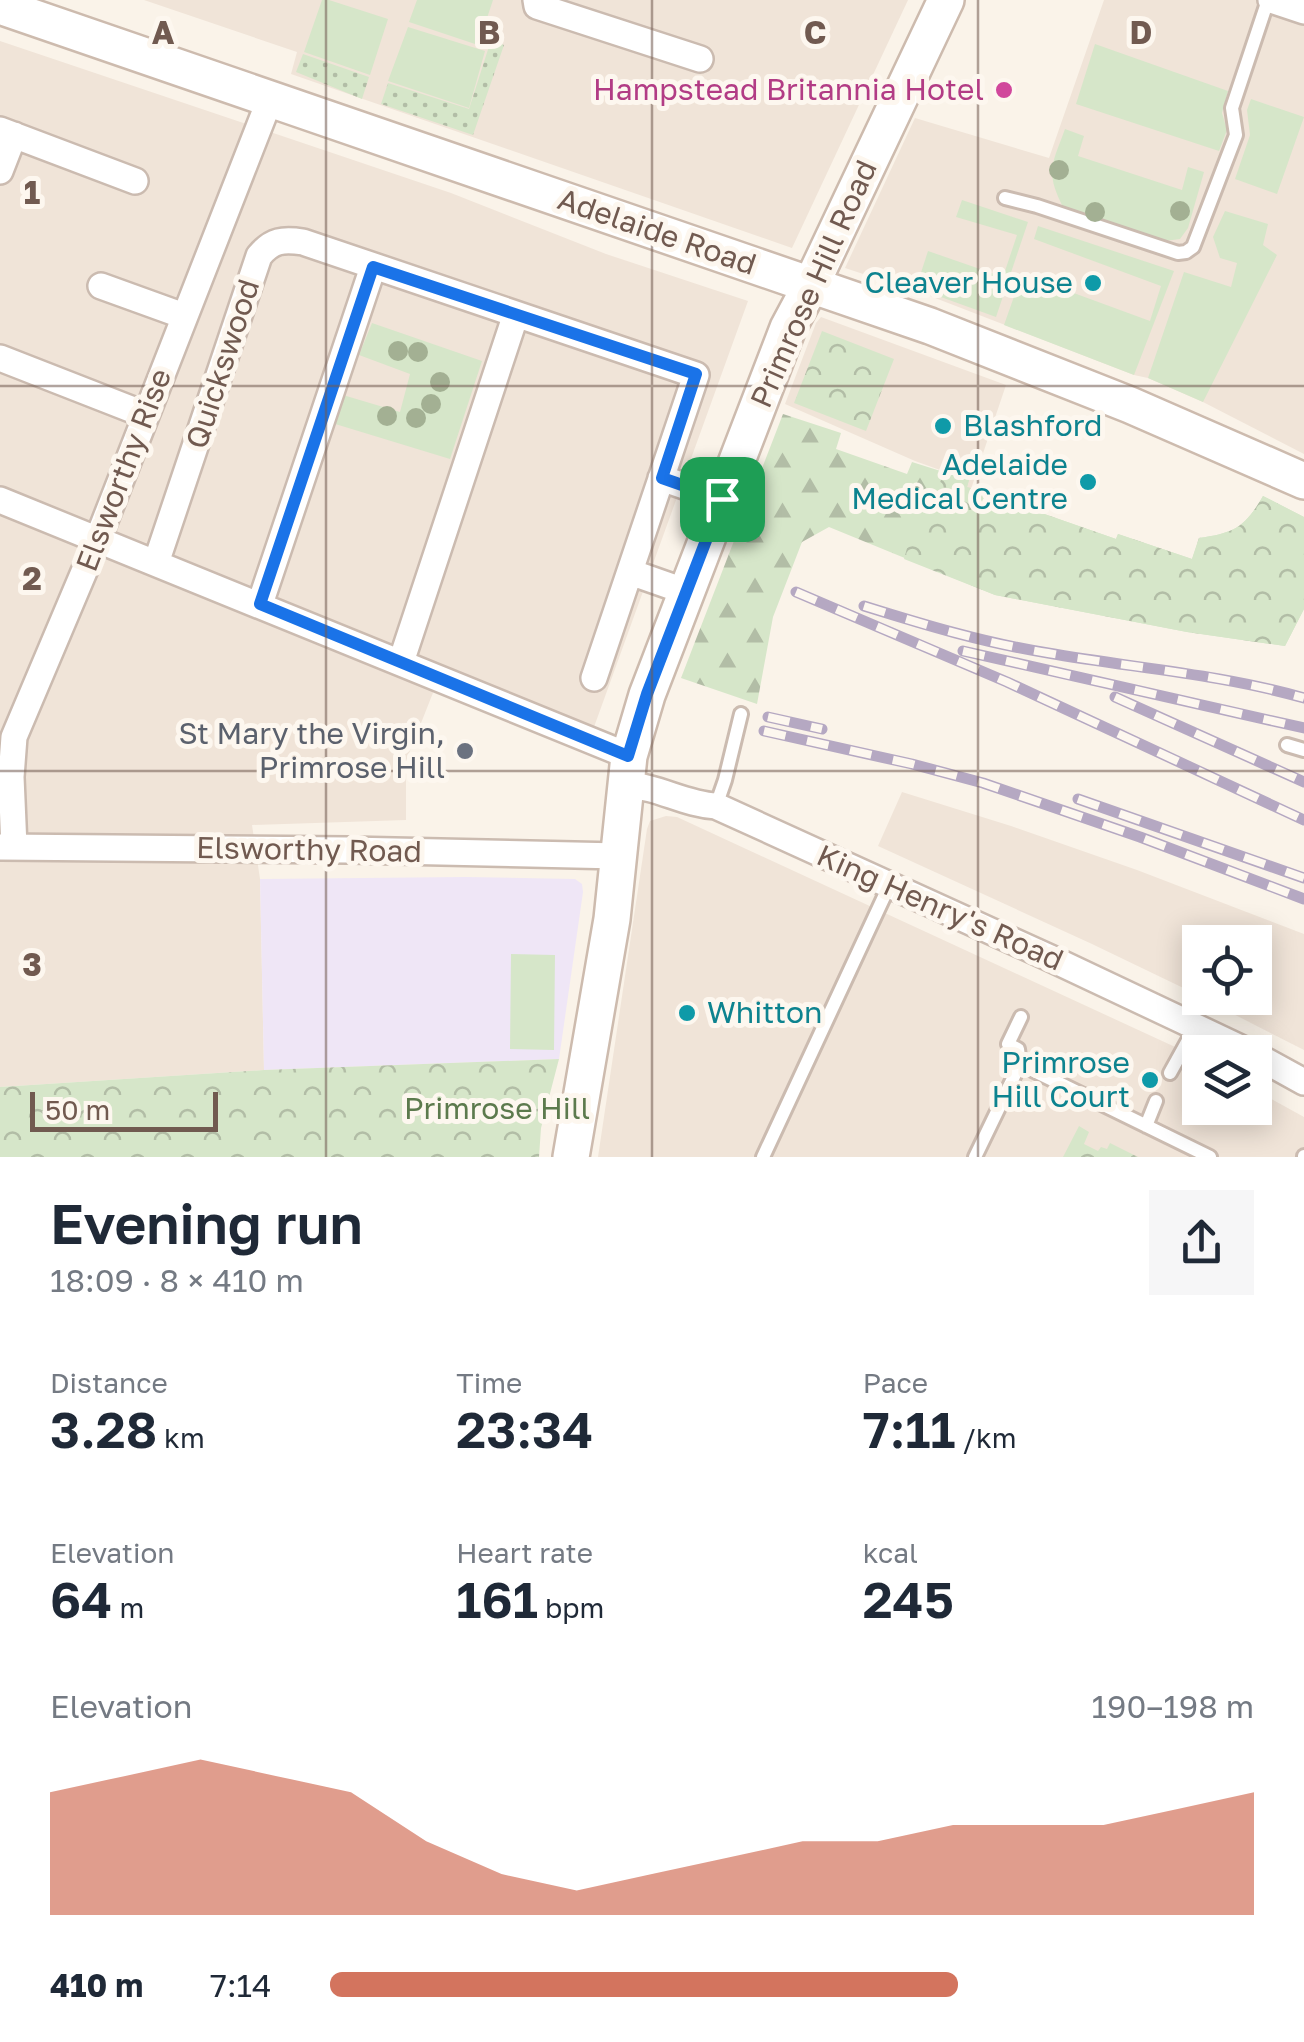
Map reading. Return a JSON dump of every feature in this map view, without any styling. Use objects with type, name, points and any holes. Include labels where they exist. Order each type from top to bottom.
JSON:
[{"type":"main road","name":"Primrose Hill Road","points":[[571,1157],[612,919],[627,770],[647,694],[788,328],[946,0]]},
{"type":"main road","name":"Adelaide Road","points":[[0,6],[1001,352],[1304,481]]},
{"type":"street","points":[[536,0],[537,6],[700,59]]},
{"type":"street","points":[[1270,0],[1304,11]]},
{"type":"street","name":"Elsworthy Rise","points":[[7,847],[14,737],[97,540],[270,98]]},
{"type":"street","points":[[0,172],[7,133],[135,181]]},
{"type":"street","name":"Quickswood","points":[[156,563],[259,256],[267,246],[282,239],[303,242],[696,374],[662,478]]},
{"type":"street","points":[[260,604],[373,267]]},
{"type":"street","points":[[101,286],[184,316]]},
{"type":"street","points":[[401,662],[516,314]]},
{"type":"street","points":[[0,358],[146,415]]},
{"type":"street","points":[[594,678],[662,478],[722,499]]},
{"type":"street","name":"King Henry's Road","points":[[0,500],[401,662],[627,770],[646,786],[697,805],[716,806],[1214,1035]]},
{"type":"street","points":[[630,572],[686,592]]},
{"type":"street","name":"Elsworthy Road","points":[[7,847],[619,856]]},
{"type":"street","name":"King Henry's Road","points":[[1272,1065],[1304,1082]]},
{"type":"lane","points":[[1005,198],[1178,253],[1193,247],[1236,134],[1232,108],[1270,0]]},
{"type":"lane","points":[[716,806],[741,714]]},
{"type":"lane","points":[[1287,746],[1304,750]]},
{"type":"lane","points":[[764,1157],[888,886]]},
{"type":"lane","points":[[975,1157],[1020,1064],[1018,1049],[1008,1044],[1021,1017]]},
{"type":"lane","points":[[1170,1073],[1196,1026]]},
{"type":"lane","points":[[1020,1064],[1210,1157]]},
{"type":"lane","points":[[1146,1126],[1156,1100]]},
{"type":"shaded area","points":[[144,0],[908,0],[792,248],[291,74],[297,52]]},
{"type":"shaded area","points":[[1104,0],[1304,0],[1304,454],[1148,378],[845,268],[915,118],[1049,158]]},
{"type":"shaded area","points":[[0,41],[451,193],[606,254],[748,301],[594,727],[444,665],[406,761],[406,820],[252,825],[260,879],[264,1070],[0,1087]]},
{"type":"shaded area","points":[[821,317],[1006,385],[971,489],[938,478],[940,470],[785,404]]},
{"type":"shaded area","points":[[902,792],[1137,870],[1304,934],[1304,1050],[1235,1015],[1272,1015],[1272,925],[1182,925],[1182,987],[878,846]]},
{"type":"shaded area","points":[[677,817],[1173,1046],[1182,1051],[1182,1125],[1272,1125],[1272,1099],[1304,1117],[1304,1157],[598,1157],[650,821]]},
{"type":"shaded area","points":[[260,879],[575,879],[582,884],[559,1059],[264,1070]]},
{"type":"green space","points":[[322,0],[388,19],[370,75],[304,52]]},
{"type":"green space","points":[[417,0],[493,0],[478,45],[409,22]]},
{"type":"green space","points":[[408,27],[485,51],[469,108],[388,81]]},
{"type":"green space","points":[[491,40],[504,45],[473,135],[381,104],[388,83],[469,109]]},
{"type":"green space","points":[[1095,44],[1228,91],[1222,113],[1227,130],[1219,151],[1076,104]]},
{"type":"green space","points":[[303,54],[369,77],[362,99],[296,72]]},
{"type":"green space","points":[[1251,99],[1304,117],[1277,194],[1235,179],[1250,135],[1247,110]]},
{"type":"green space","points":[[1065,129],[1084,136],[1078,156],[1182,190],[1188,167],[1204,172],[1188,228],[1180,239],[1165,241],[1063,207],[1052,168]]},
{"type":"green space","points":[[962,200],[1028,222],[996,317],[916,288],[928,251],[1003,277],[1017,235],[956,217]]},
{"type":"green space","points":[[1225,211],[1268,224],[1263,245],[1277,255],[1203,402],[1148,378],[1184,272],[1231,287],[1237,263],[1220,258],[1213,237]]},
{"type":"green space","points":[[1038,226],[1174,271],[1134,375],[1004,325],[1022,274],[1150,321],[1161,286],[1034,239]]},
{"type":"green space","points":[[372,323],[482,361],[450,459],[332,423],[343,395],[400,412],[410,374],[359,355]]},
{"type":"green space","points":[[822,331],[894,359],[866,431],[794,403]]},
{"type":"green space","points":[[783,414],[841,433],[836,449],[907,474],[912,462],[969,480],[967,487],[1116,539],[1118,534],[1192,559],[1199,538],[1238,527],[1263,496],[1304,517],[1304,609],[1285,646],[1187,632],[995,595],[829,527],[802,542],[773,617],[757,704],[681,678]]},
{"type":"green space","points":[[955,474],[969,480],[967,487],[1116,539],[1118,534],[1192,559],[1199,538],[1238,527],[1263,496],[1304,517],[1304,609],[1285,646],[1187,632],[995,595],[904,559],[911,534],[927,520],[942,477]]},
{"type":"green space","points":[[511,954],[555,955],[554,1050],[510,1049]]},
{"type":"green space","name":"Primrose Hill","points":[[559,1059],[541,1128],[539,1157],[0,1157],[0,1087],[264,1070]]},
{"type":"green space","points":[[1079,1126],[1089,1132],[1084,1144],[1098,1151],[1101,1147],[1107,1149],[1110,1143],[1138,1157],[1063,1157]]},
{"type":"railway","points":[[796,592],[1007,682],[1304,820]]},
{"type":"railway","points":[[864,606],[1001,644],[1209,677],[1304,698]]},
{"type":"railway","points":[[963,651],[1304,728]]},
{"type":"railway","points":[[1115,697],[1304,782]]},
{"type":"railway","points":[[768,717],[822,729]]},
{"type":"railway","points":[[764,731],[983,783],[1304,899]]},
{"type":"railway","points":[[1078,799],[1304,878]]},
{"type":"place","name":"Hampstead Britannia Hotel","points":[[1004,90]]},
{"type":"place","name":"Cleaver House","points":[[1093,283]]},
{"type":"place","name":"Blashford","points":[[943,426]]},
{"type":"place","name":"Adelaide Medical Centre","points":[[1088,482]]},
{"type":"place","name":"St Mary the Virgin, Primrose Hill","points":[[465,751]]},
{"type":"place","name":"Whitton","points":[[687,1013]]},
{"type":"place","name":"Primrose Hill Court","points":[[1150,1080]]},
{"type":"route","points":[[373,267],[696,374],[662,478],[722,499],[647,694],[628,756],[260,604],[373,267]]}]
